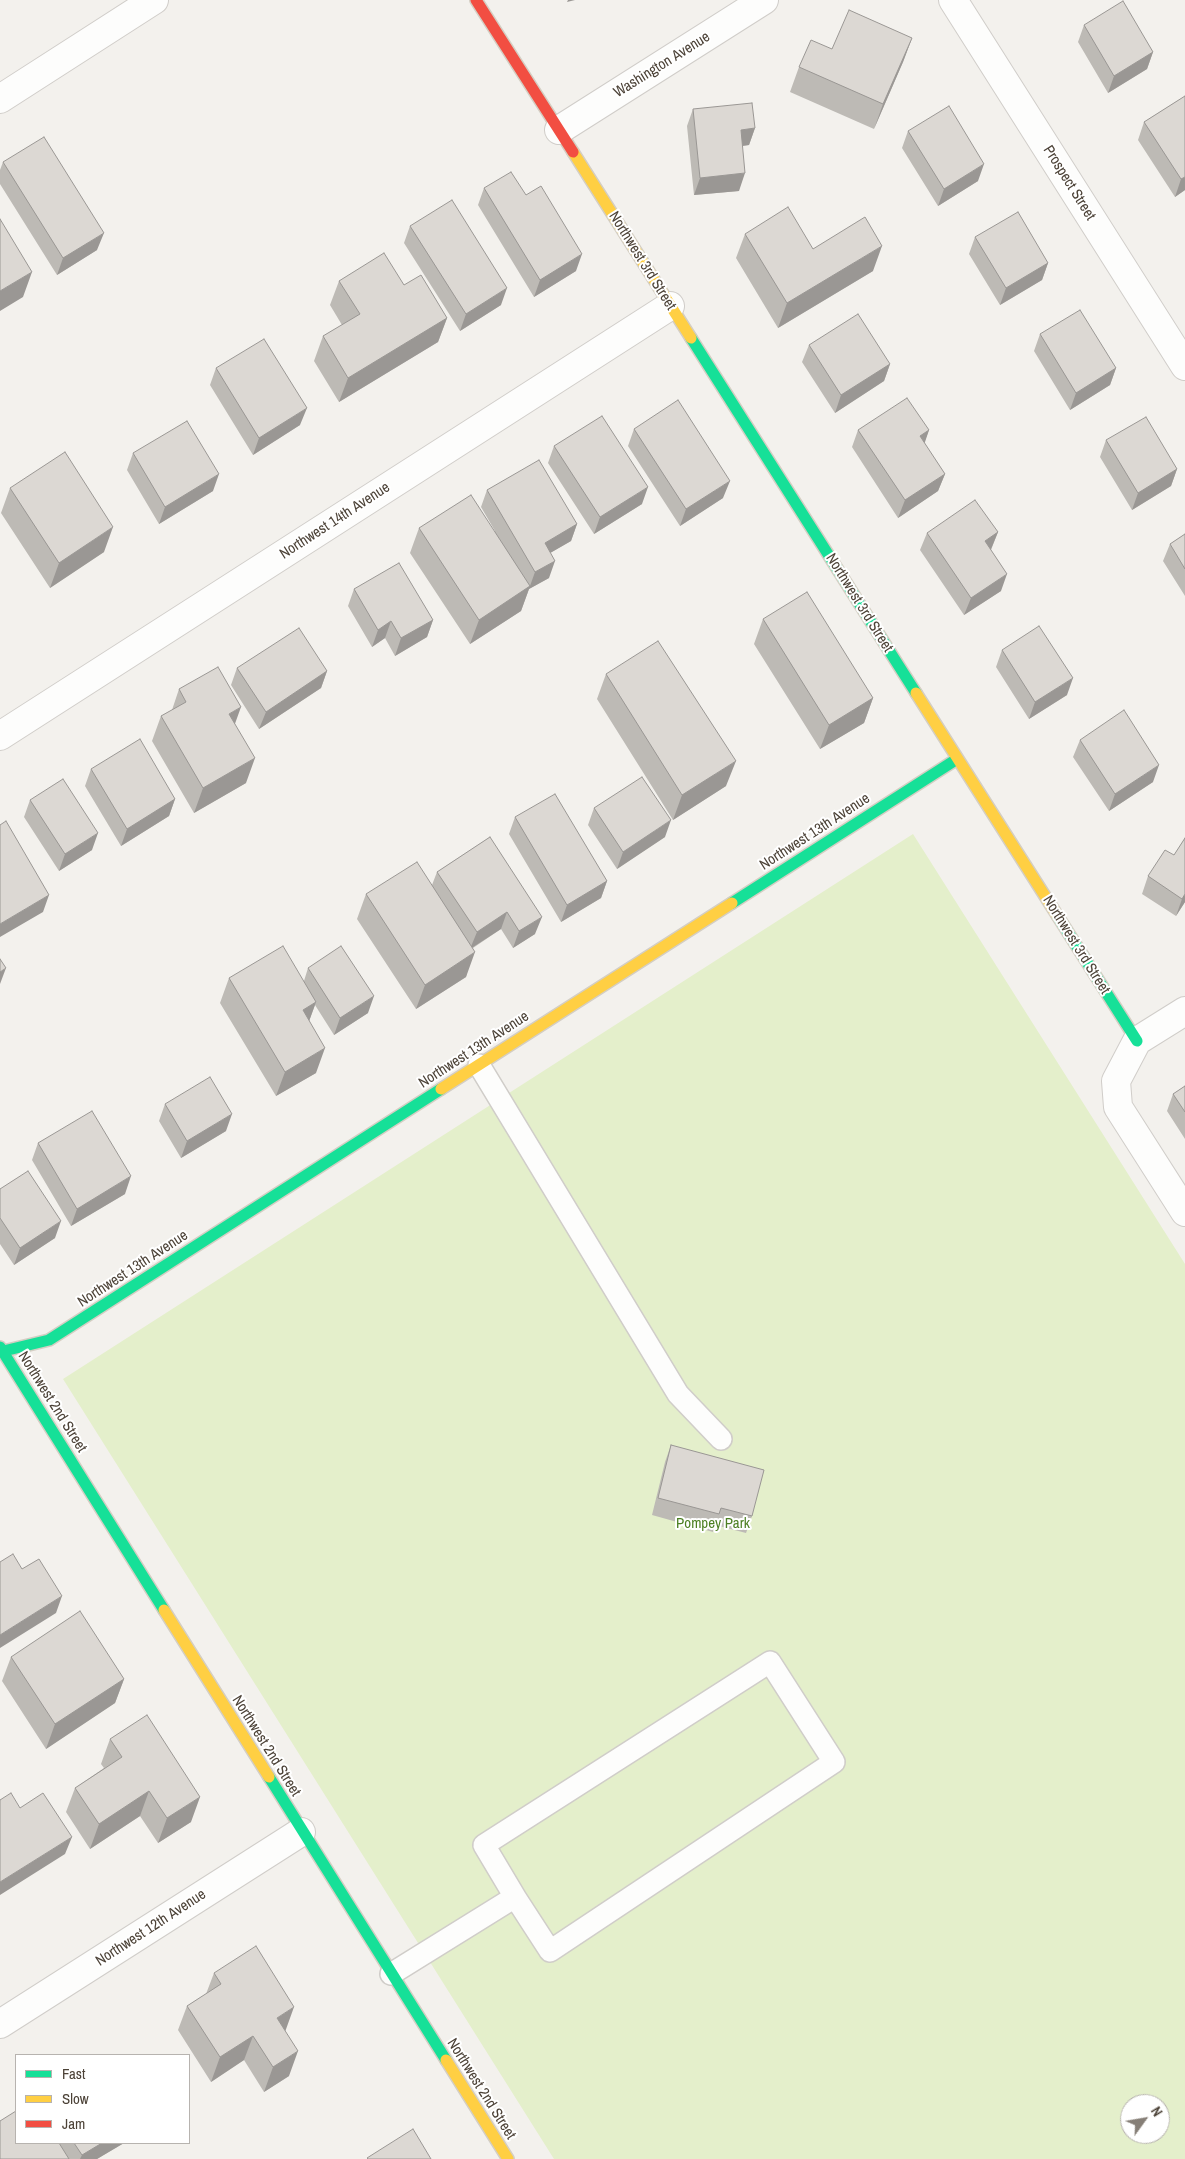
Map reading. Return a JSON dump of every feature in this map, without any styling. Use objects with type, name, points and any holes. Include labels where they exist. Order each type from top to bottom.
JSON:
[{"type":"street","points":[[0,99],[154,0]]},
{"type":"street","name":"Northwest 3rd Street","points":[[476,0],[1137,1041]]},
{"type":"street","name":"Washington Avenue","points":[[559,130],[764,0]]},
{"type":"street","name":"Prospect Street","points":[[953,0],[1185,366]]},
{"type":"street","name":"Northwest 14th Avenue","points":[[0,736],[670,306]]},
{"type":"street","name":"Northwest 13th Avenue","points":[[1,1350],[49,1340],[957,758]]},
{"type":"street","points":[[1185,1011],[1137,1041],[1116,1082],[1118,1107],[1185,1212]]},
{"type":"street","name":"Northwest 2nd Street","points":[[1,1350],[301,1832],[508,2159]]},
{"type":"street","name":"Northwest 12th Avenue","points":[[0,2024],[301,1832]]},
{"type":"lane","points":[[478,1065],[678,1394],[721,1439]]},
{"type":"lane","points":[[770,1662],[834,1762],[550,1951],[515,1898],[484,1845],[770,1662]]},
{"type":"lane","points":[[391,1974],[515,1898]]},
{"type":"green space","name":"Pompey Park","points":[[913,834],[1185,1264],[1185,2159],[554,2159],[63,1379]]},
{"type":"building","points":[[1123,1],[1153,52],[1114,76],[1084,25]]},
{"type":"building","points":[[849,10],[912,38],[883,104],[799,67],[811,40],[832,49]]},
{"type":"building","points":[[1185,96],[1185,177],[1181,179],[1144,122]]},
{"type":"building","points":[[752,103],[755,128],[741,130],[745,173],[700,178],[693,109]]},
{"type":"building","points":[[949,106],[984,164],[944,189],[908,131]]},
{"type":"building","points":[[44,137],[104,233],[63,258],[3,162]]},
{"type":"building","points":[[511,172],[526,195],[541,186],[582,254],[540,280],[484,188]]},
{"type":"building","points":[[452,200],[507,288],[466,314],[410,226]]},
{"type":"building","points":[[788,207],[813,249],[865,217],[882,246],[787,303],[745,234]]},
{"type":"building","points":[[1018,212],[1048,263],[1006,288],[975,237]]},
{"type":"building","points":[[0,219],[32,272],[0,291]]},
{"type":"building","points":[[384,253],[404,285],[421,275],[447,318],[348,378],[323,336],[360,314],[339,281]]},
{"type":"building","points":[[1080,310],[1116,368],[1076,393],[1040,334]]},
{"type":"building","points":[[858,314],[890,364],[841,395],[809,345]]},
{"type":"building","points":[[264,339],[307,408],[259,438],[216,368]]},
{"type":"building","points":[[907,398],[929,430],[920,436],[945,474],[905,500],[858,430]]},
{"type":"building","points":[[678,400],[730,481],[686,509],[634,429]]},
{"type":"building","points":[[602,416],[648,487],[600,517],[554,446]]},
{"type":"building","points":[[1146,417],[1177,469],[1138,493],[1106,440]]},
{"type":"building","points":[[187,421],[219,474],[165,507],[133,453]]},
{"type":"building","points":[[65,452],[113,527],[59,563],[10,488]]},
{"type":"building","points":[[539,460],[577,524],[545,543],[555,561],[535,572],[487,490]]},
{"type":"building","points":[[471,495],[530,586],[479,620],[419,528]]},
{"type":"building","points":[[975,500],[998,532],[985,541],[1007,574],[971,598],[927,533]]},
{"type":"building","points":[[1185,534],[1185,569],[1170,544]]},
{"type":"building","points":[[399,563],[433,620],[401,638],[391,621],[378,630],[354,589]]},
{"type":"building","points":[[807,592],[873,698],[829,725],[763,619]]},
{"type":"building","points":[[1039,626],[1073,678],[1035,702],[1002,650]]},
{"type":"building","points":[[299,628],[327,671],[266,712],[237,668]]},
{"type":"building","points":[[658,641],[736,761],[682,795],[606,674]]},
{"type":"building","points":[[218,667],[241,707],[229,714],[255,758],[203,788],[161,716],[186,702],[179,689]]},
{"type":"building","points":[[1124,710],[1159,765],[1115,794],[1080,740]]},
{"type":"building","points":[[140,739],[175,799],[127,829],[91,769]]},
{"type":"building","points":[[642,777],[671,820],[623,852],[594,808]]},
{"type":"building","points":[[63,779],[98,833],[65,854],[30,800]]},
{"type":"building","points":[[555,794],[607,881],[567,905],[515,817]]},
{"type":"building","points":[[6,821],[49,895],[0,924],[0,825]]},
{"type":"building","points":[[490,837],[542,917],[519,931],[507,912],[477,932],[437,872]]},
{"type":"building","points":[[1185,838],[1185,894],[1182,899],[1148,876],[1165,850],[1174,855]]},
{"type":"building","points":[[417,862],[475,952],[425,985],[366,894]]},
{"type":"building","points":[[283,946],[316,1002],[303,1010],[325,1048],[285,1072],[229,978]]},
{"type":"building","points":[[341,946],[374,996],[340,1018],[308,968]]},
{"type":"building","points":[[0,959],[6,968],[0,972]]},
{"type":"building","points":[[210,1077],[232,1114],[187,1141],[165,1104]]},
{"type":"building","points":[[1185,1086],[1185,1112],[1173,1094]]},
{"type":"building","points":[[92,1111],[131,1176],[77,1209],[38,1143]]},
{"type":"building","points":[[28,1171],[61,1221],[20,1248],[0,1218],[0,1189]]},
{"type":"building","points":[[671,1445],[764,1470],[752,1516],[721,1508],[719,1514],[658,1498]]},
{"type":"building","points":[[13,1554],[22,1569],[39,1559],[62,1596],[0,1635],[0,1562]]},
{"type":"building","points":[[80,1611],[124,1679],[55,1724],[11,1657]]},
{"type":"building","points":[[147,1715],[200,1797],[167,1818],[149,1791],[99,1824],[75,1788],[122,1757],[110,1739]]},
{"type":"building","points":[[11,1793],[20,1808],[43,1793],[72,1837],[0,1882],[0,1800]]},
{"type":"building","points":[[256,1946],[294,2007],[277,2018],[298,2051],[273,2067],[253,2036],[220,2057],[187,2006],[221,1984],[214,1973]]},
{"type":"building","points":[[15,2112],[15,2144],[60,2144],[69,2159],[0,2159],[0,2121]]},
{"type":"building","points":[[413,2129],[431,2159],[367,2158]]},
{"type":"building","points":[[75,2144],[100,2144],[82,2155]]},
{"type":"traffic: fast","points":[[691,338],[916,693]]},
{"type":"traffic: fast","points":[[732,903],[957,759]]},
{"type":"traffic: fast","points":[[1057,915],[1137,1041]]},
{"type":"traffic: fast","points":[[0,1352],[49,1340],[441,1089]]},
{"type":"traffic: fast","points":[[0,1347],[164,1610]]},
{"type":"traffic: fast","points":[[269,1777],[446,2060]]},
{"type":"traffic: slow","points":[[573,152],[691,338]]},
{"type":"traffic: slow","points":[[916,693],[1057,915]]},
{"type":"traffic: slow","points":[[441,1089],[732,903]]},
{"type":"traffic: slow","points":[[164,1610],[269,1777]]},
{"type":"traffic: slow","points":[[446,2060],[508,2159]]},
{"type":"traffic: jam","points":[[476,0],[573,152]]}]
